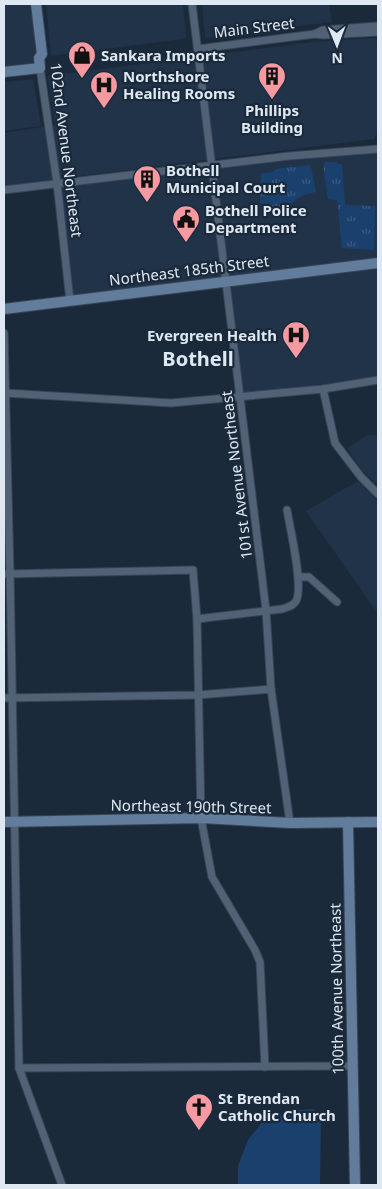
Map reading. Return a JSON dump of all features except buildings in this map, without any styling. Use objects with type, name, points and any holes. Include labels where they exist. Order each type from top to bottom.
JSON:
[{"type":"street","name":"102nd Avenue Northeast","points":[[36,4],[42,54],[39,58],[40,68],[57,184],[70,301]]},
{"type":"street","name":"101st Avenue Northeast","points":[[192,4],[266,610],[271,689],[290,823]]},
{"type":"street","name":"Main Street","points":[[315,34],[322,30],[378,26]]},
{"type":"street","name":"Main Street","points":[[198,49],[315,34],[378,32]]},
{"type":"street","points":[[4,72],[40,68]]},
{"type":"street","points":[[4,190],[302,154],[378,148]]},
{"type":"street","name":"Northeast 185th Street","points":[[4,309],[378,263]]},
{"type":"street","points":[[4,333],[7,574],[15,821],[19,1068],[62,1185]]},
{"type":"street","points":[[5,393],[171,403],[323,389],[378,380]]},
{"type":"street","points":[[323,389],[335,443],[361,477],[378,494]]},
{"type":"street","points":[[197,619],[291,606],[297,600],[299,577],[287,510]]},
{"type":"street","points":[[7,574],[193,570],[197,619],[201,818],[212,877],[260,962],[265,1067]]},
{"type":"street","points":[[299,577],[309,577],[337,602]]},
{"type":"street","points":[[4,698],[198,695],[271,689]]},
{"type":"street","name":"Northeast 190th Street","points":[[4,822],[201,818],[290,823],[378,822]]},
{"type":"street","name":"100th Avenue Northeast","points":[[348,822],[354,1185]]},
{"type":"street","points":[[19,1068],[352,1066]]},
{"type":"shaded area","points":[[4,4],[36,4],[40,68],[4,72]]},
{"type":"shaded area","points":[[46,4],[183,4],[186,37],[183,39],[51,56]]},
{"type":"shaded area","points":[[202,4],[329,4],[332,22],[205,38]]},
{"type":"shaded area","points":[[376,38],[378,47],[378,132],[374,139],[63,178],[63,182],[378,149],[378,380],[240,398],[226,281],[70,301],[57,184],[4,190],[4,133],[55,125],[48,76],[312,42]]},
{"type":"shaded area","points":[[33,79],[41,126],[4,131],[4,82]]},
{"type":"shaded area","points":[[368,435],[378,435],[378,485],[362,470],[347,448]]},
{"type":"shaded area","points":[[358,481],[378,501],[378,614],[306,511]]},
{"type":"green space","points":[[326,162],[342,164],[345,205],[375,206],[374,248],[372,250],[342,248],[337,200],[328,199],[323,165]]},
{"type":"green space","points":[[309,165],[316,192],[299,198],[286,209],[260,204],[261,173]]},
{"type":"green space","points":[[313,1109],[321,1114],[320,1185],[238,1185],[238,1166],[248,1140],[263,1121],[289,1111]]},
{"type":"place","name":"Sankara Imports","points":[[82,79]]},
{"type":"place","name":"Phillips Building","points":[[272,100]]},
{"type":"place","name":"Northshore Healing Rooms","points":[[104,109]]},
{"type":"place","name":"Bothell Municipal Court","points":[[147,203]]},
{"type":"place","name":"Bothell Police Department","points":[[186,243]]},
{"type":"place","name":"Evergreen Health","points":[[296,359]]},
{"type":"place","name":"St Brendan Catholic Church","points":[[199,1131]]},
{"type":"district","name":"Bothell","points":[[198,358]]}]
